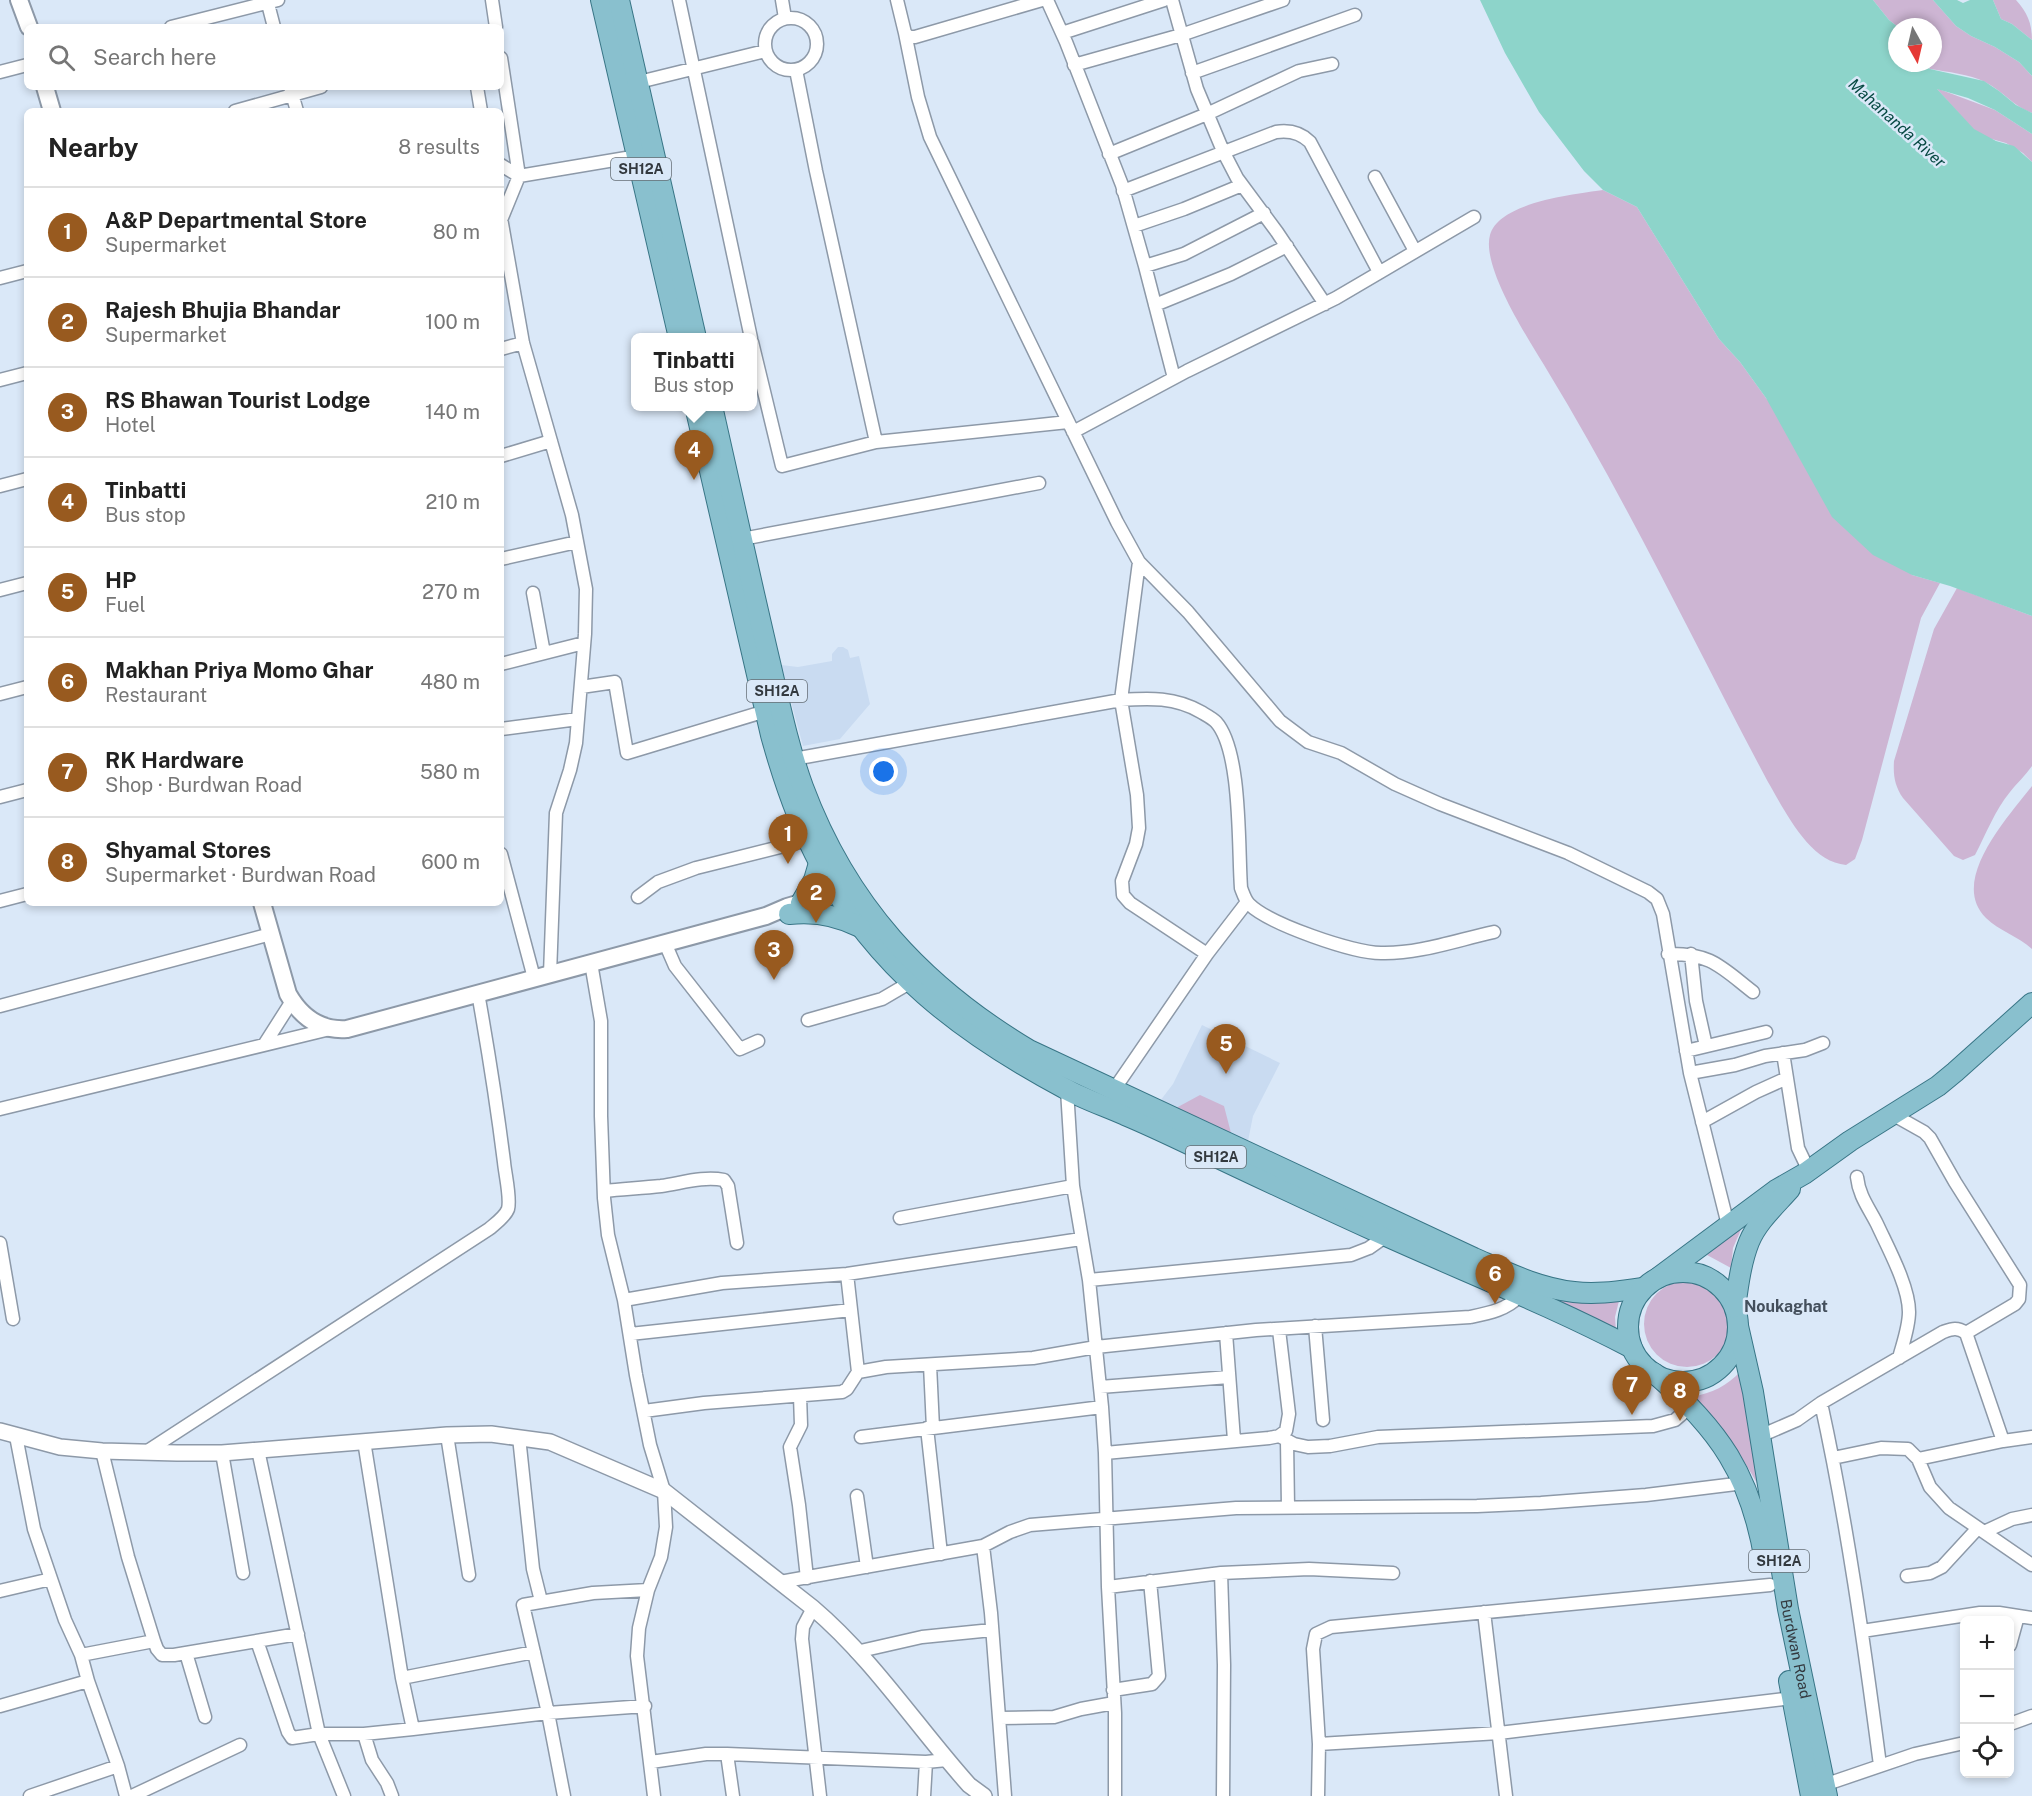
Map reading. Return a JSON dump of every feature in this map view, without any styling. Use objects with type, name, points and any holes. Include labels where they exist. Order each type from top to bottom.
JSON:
[{"type":"main road","points":[[19,0],[28,24]]},
{"type":"main road","name":"SH12A","points":[[601,0],[678,333]]},
{"type":"main road","name":"SH12A","points":[[621,0],[695,333]]},
{"type":"main road","points":[[46,90],[51,108]]},
{"type":"main road","name":"SH12A","points":[[686,411],[700,478],[719,550],[737,585]]},
{"type":"main road","name":"SH12A","points":[[696,411],[771,735],[808,840],[819,863],[902,951],[1002,1021],[1067,1060],[1088,1078],[1527,1281],[1551,1288],[1599,1293],[1651,1283],[1677,1272],[1695,1273],[1712,1280],[1726,1292],[1736,1317]]},
{"type":"main road","name":"SH12A","points":[[713,411],[794,759],[862,928],[911,982],[935,1005],[976,1036],[1067,1090],[1521,1295],[1632,1348],[1641,1363],[1654,1373]]},
{"type":"main road","points":[[795,908],[809,890],[819,863]]},
{"type":"main road","points":[[795,908],[848,895]]},
{"type":"main road","points":[[263,906],[284,985],[292,1001],[306,1017],[330,1029],[347,1029],[766,916],[787,907],[839,918],[862,928]]},
{"type":"main road","points":[[1632,1348],[1628,1328],[1631,1306],[1651,1283],[1776,1190],[1938,1086],[2032,1003]]},
{"type":"main road","points":[[1654,1373],[1672,1381],[1692,1381],[1710,1374],[1725,1362],[1735,1345],[1740,1276],[1749,1241],[1761,1222],[1807,1172]]},
{"type":"main road","name":"Burdwan Road","points":[[1736,1317],[1760,1436],[1769,1542],[1770,1585],[1792,1698],[1821,1792]]},
{"type":"main road","name":"Burdwan Road","points":[[1654,1373],[1690,1407],[1723,1447],[1744,1483],[1769,1542],[1821,1792]]},
{"type":"street","points":[[492,0],[496,24]]},
{"type":"street","points":[[679,0],[751,333]]},
{"type":"street","points":[[782,0],[785,18]]},
{"type":"street","points":[[897,0],[918,97],[930,137],[1117,522],[1140,562],[1188,612],[1280,721],[1296,735],[1308,742],[1341,753],[1381,777],[1440,804],[1568,853],[1647,892],[1660,904],[1690,1073],[1728,1225]]},
{"type":"street","points":[[1047,0],[1123,191],[1174,378]]},
{"type":"street","points":[[1062,33],[1164,0]]},
{"type":"street","points":[[1172,0],[1192,73],[1223,151],[1242,186],[1264,213],[1325,304]]},
{"type":"street","points":[[1074,65],[1181,35],[1283,0]]},
{"type":"street","points":[[183,24],[271,1],[274,24]]},
{"type":"street","points":[[905,33],[909,37],[915,37],[1036,1]]},
{"type":"street","points":[[1192,73],[1355,15]]},
{"type":"street","points":[[785,18],[800,19],[806,22],[818,40],[816,55],[809,64],[796,70],[779,68],[770,61],[765,51],[765,37],[768,31],[772,25],[785,18]]},
{"type":"street","points":[[639,82],[765,51]]},
{"type":"street","points":[[1109,154],[1207,114],[1299,71],[1332,64]]},
{"type":"street","points":[[0,72],[24,66]]},
{"type":"street","points":[[796,70],[876,442]]},
{"type":"street","points":[[504,78],[519,176],[504,212]]},
{"type":"street","points":[[478,90],[480,108]]},
{"type":"street","points":[[244,108],[292,91],[296,108]]},
{"type":"street","points":[[1123,191],[1276,132],[1286,130],[1305,136],[1379,272]]},
{"type":"street","points":[[504,167],[519,176],[638,156]]},
{"type":"street","points":[[1375,177],[1415,251]]},
{"type":"street","points":[[1134,226],[1242,186]]},
{"type":"street","points":[[1145,266],[1184,254],[1264,213]]},
{"type":"street","points":[[757,359],[782,466],[876,442],[1071,427],[1325,304],[1474,217]]},
{"type":"street","points":[[1155,306],[1222,278],[1287,246]]},
{"type":"street","points":[[504,249],[523,343],[572,515],[586,589],[576,743],[556,813],[542,976]]},
{"type":"street","points":[[0,278],[24,272]]},
{"type":"street","points":[[504,348],[523,343]]},
{"type":"street","points":[[0,380],[24,374]]},
{"type":"street","points":[[504,455],[551,441]]},
{"type":"street","points":[[0,486],[24,480]]},
{"type":"street","points":[[742,539],[1039,483]]},
{"type":"street","points":[[504,558],[577,542]]},
{"type":"street","points":[[1140,562],[1121,700],[1137,795],[1139,828],[1136,844],[1122,881],[1123,895],[1130,903],[1207,954]]},
{"type":"street","points":[[0,590],[24,584]]},
{"type":"street","points":[[533,593],[544,653]]},
{"type":"street","points":[[504,663],[584,643]]},
{"type":"street","points":[[581,687],[615,682],[627,753],[766,711]]},
{"type":"street","points":[[0,694],[24,688]]},
{"type":"street","points":[[794,759],[1121,700],[1150,698],[1170,700],[1190,706],[1215,721],[1224,734],[1234,772],[1241,888],[1247,902],[1257,911],[1331,943],[1380,953],[1417,950],[1494,932]]},
{"type":"street","points":[[504,729],[578,719]]},
{"type":"street","points":[[0,798],[24,791]]},
{"type":"street","points":[[638,897],[658,882],[696,868],[808,840]]},
{"type":"street","points":[[504,863],[542,976]]},
{"type":"street","points":[[0,902],[24,895]]},
{"type":"street","points":[[1113,1090],[1207,954],[1247,902]]},
{"type":"street","points":[[0,1006],[271,934]]},
{"type":"street","points":[[665,943],[675,966],[740,1049],[758,1041]]},
{"type":"street","points":[[1668,954],[1691,954],[1712,961],[1753,992]]},
{"type":"street","points":[[1691,954],[1696,1001],[1706,1046]]},
{"type":"street","points":[[591,963],[601,1021],[603,1191],[608,1235],[624,1300],[650,1445],[664,1491],[666,1527],[661,1557],[648,1590],[639,1628],[637,1656],[645,1706],[654,1796]]},
{"type":"street","points":[[808,1020],[882,999],[911,982]]},
{"type":"street","points":[[146,1452],[480,1236],[504,1216],[508,1209],[508,1200],[497,1104],[478,993]]},
{"type":"street","points":[[264,1045],[292,1001]]},
{"type":"street","points":[[0,1108],[330,1029]]},
{"type":"street","points":[[1686,1051],[1766,1032]]},
{"type":"street","points":[[1690,1073],[1805,1050],[1823,1043]]},
{"type":"street","points":[[1783,1053],[1798,1148],[1807,1172]]},
{"type":"street","points":[[1702,1122],[1756,1092],[1787,1078]]},
{"type":"street","points":[[1067,1090],[1066,1104],[1073,1186],[1089,1280],[1102,1407],[1114,1697],[1115,1796]]},
{"type":"street","points":[[1892,1114],[1924,1132],[1930,1138],[2020,1285],[2019,1299],[2015,1304],[1966,1333]]},
{"type":"street","points":[[1857,1177],[1862,1198],[1876,1223],[1903,1284],[1908,1301],[1908,1322],[1899,1358]]},
{"type":"street","points":[[603,1191],[663,1186],[700,1179],[724,1180],[728,1186],[737,1244]]},
{"type":"street","points":[[900,1218],[1073,1186]]},
{"type":"street","points":[[1089,1280],[1351,1255],[1369,1248],[1386,1236]]},
{"type":"street","points":[[624,1300],[722,1283],[847,1274],[1081,1239]]},
{"type":"street","points":[[0,1243],[14,1319]]},
{"type":"street","points":[[847,1274],[858,1372]]},
{"type":"street","points":[[644,1411],[704,1403],[842,1392],[847,1389],[858,1372],[865,1369],[1033,1358],[1096,1347],[1226,1333],[1470,1317],[1499,1311],[1508,1307],[1521,1295]]},
{"type":"street","points":[[630,1334],[851,1310]]},
{"type":"street","points":[[1315,1326],[1323,1420]]},
{"type":"street","points":[[1760,1436],[1797,1420],[1821,1402],[1899,1358],[1952,1329],[1959,1329],[1966,1333],[2002,1441]]},
{"type":"street","points":[[1279,1330],[1289,1422],[1283,1438],[1288,1507]]},
{"type":"street","points":[[1226,1333],[1234,1440]]},
{"type":"street","points":[[930,1365],[930,1428],[941,1554]]},
{"type":"street","points":[[1100,1387],[1229,1377]]},
{"type":"street","points":[[800,1396],[801,1425],[790,1447],[807,1578]]},
{"type":"street","points":[[1821,1402],[1833,1458],[1862,1630],[1880,1765]]},
{"type":"street","points":[[861,1437],[1102,1407]]},
{"type":"street","points":[[1105,1453],[1269,1438],[1283,1438],[1294,1444],[1308,1447],[1337,1445],[1378,1437],[1653,1426],[1675,1420],[1690,1407]]},
{"type":"street","points":[[0,1431],[60,1447],[146,1452],[222,1453],[447,1435],[491,1434],[550,1442],[664,1491],[827,1619],[890,1689],[969,1790],[984,1796]]},
{"type":"street","points":[[447,1435],[469,1575]]},
{"type":"street","points":[[16,1436],[34,1529],[65,1620],[81,1655],[126,1796]]},
{"type":"street","points":[[519,1437],[533,1569],[541,1601]]},
{"type":"street","points":[[1918,1459],[2032,1437]]},
{"type":"street","points":[[364,1442],[402,1678],[413,1729]]},
{"type":"street","points":[[1833,1458],[1890,1447],[1908,1449],[1918,1459],[1936,1496],[1949,1508],[2032,1565]]},
{"type":"street","points":[[258,1450],[319,1734],[344,1796]]},
{"type":"street","points":[[102,1451],[128,1557],[154,1641],[162,1655],[298,1634]]},
{"type":"street","points":[[222,1453],[243,1573]]},
{"type":"street","points":[[780,1582],[983,1546],[1030,1525],[1236,1508],[1477,1506],[1541,1503],[1636,1496],[1744,1483]]},
{"type":"street","points":[[857,1496],[867,1567]]},
{"type":"street","points":[[1907,1576],[1930,1573],[1942,1567],[1981,1530],[2012,1519],[2032,1515]]},
{"type":"street","points":[[983,1546],[1005,1796]]},
{"type":"street","points":[[1108,1587],[1221,1573],[1309,1569],[1393,1573]]},
{"type":"street","points":[[1221,1573],[1224,1665],[1223,1796]]},
{"type":"street","points":[[0,1591],[51,1580]]},
{"type":"street","points":[[999,1718],[1054,1716],[1152,1684],[1159,1676],[1150,1581]]},
{"type":"street","points":[[1318,1796],[1319,1744],[1313,1649],[1316,1634],[1331,1627],[1770,1585]]},
{"type":"street","points":[[564,1796],[523,1605],[593,1593],[648,1590]]},
{"type":"street","points":[[813,1608],[803,1627],[802,1639],[820,1796]]},
{"type":"street","points":[[1484,1612],[1506,1796]]},
{"type":"street","points":[[1862,1630],[1980,1613],[2032,1618]]},
{"type":"street","points":[[2014,1630],[2018,1616]]},
{"type":"street","points":[[856,1652],[922,1637],[992,1630]]},
{"type":"street","points":[[81,1655],[154,1641]]},
{"type":"street","points":[[257,1641],[292,1738],[319,1734],[364,1734],[548,1713],[645,1706]]},
{"type":"street","points":[[402,1678],[534,1652]]},
{"type":"street","points":[[186,1653],[205,1717]]},
{"type":"street","points":[[1,1703],[88,1681]]},
{"type":"street","points":[[1319,1744],[1499,1733],[1792,1698]]},
{"type":"street","points":[[2012,1724],[2032,1716]]},
{"type":"street","points":[[364,1734],[372,1760],[392,1796]]},
{"type":"street","points":[[1821,1792],[1880,1765],[1960,1744]]},
{"type":"street","points":[[132,1796],[240,1745]]},
{"type":"street","points":[[651,1762],[706,1754],[926,1762],[947,1760]]},
{"type":"street","points":[[727,1754],[733,1796]]},
{"type":"street","points":[[924,1796],[926,1762]]},
{"type":"street","points":[[30,1796],[118,1766]]},
{"type":"shaded area","points":[[1873,0],[1933,0],[1956,26],[2019,62],[2032,76],[2032,113],[2019,107],[1991,85],[1979,79],[1942,71],[1942,18],[1888,19]]},
{"type":"shaded area","points":[[1993,0],[2016,0],[2028,18],[2032,40],[2012,24],[2001,19]]},
{"type":"shaded area","points":[[1936,88],[1995,110],[2032,134],[2032,162],[2023,153],[2006,143],[1988,138],[1973,129]]},
{"type":"shaded area","points":[[1603,190],[1637,207],[1719,339],[1912,575],[1940,583],[1921,618],[1862,840],[1855,859],[1846,865],[1833,862],[1821,855],[1800,833],[1782,807],[1605,471],[1509,304],[1493,266],[1489,249],[1490,235],[1496,224],[1508,215],[1522,207],[1557,197]]},
{"type":"shaded area","points":[[1957,588],[2032,616],[2032,766],[2000,806],[1975,855],[1963,860],[1954,856],[1903,798],[1896,785],[1894,771],[1894,761],[1934,629]]},
{"type":"shaded area","points":[[838,647],[848,650],[850,658],[859,656],[870,704],[840,739],[803,746],[781,665],[798,667],[832,661],[832,654]]},
{"type":"shaded area","points":[[2032,786],[2032,949],[1986,918],[1976,903],[1974,886],[1986,849]]},
{"type":"shaded area","points":[[1202,1025],[1280,1063],[1253,1116],[1248,1141],[1160,1101],[1173,1084]]},
{"type":"shaded area","points":[[1200,1095],[1224,1106],[1231,1133],[1176,1108]]},
{"type":"shaded area","points":[[1743,1225],[1733,1248],[1731,1268],[1707,1255]]},
{"type":"shaded area","points":[[1687,1281],[1703,1285],[1717,1294],[1726,1308],[1730,1324],[1726,1340],[1717,1354],[1703,1363],[1687,1367],[1671,1363],[1657,1354],[1648,1340],[1644,1324],[1648,1308],[1657,1294],[1671,1285]]},
{"type":"shaded area","points":[[1555,1299],[1619,1301],[1615,1317],[1616,1331]]},
{"type":"shaded area","points":[[1741,1371],[1759,1487],[1729,1439],[1692,1397],[1719,1388]]},
{"type":"water","name":"Mahananda River","points":[[1480,0],[1873,0],[1888,19],[1888,72],[1942,72],[1984,81],[2016,105],[2032,113],[2032,134],[1995,110],[1968,98],[1937,89],[1974,129],[1996,141],[2014,146],[2032,162],[2032,616],[1950,586],[1912,575],[1873,555],[1832,517],[1766,398],[1740,362],[1719,339],[1637,207],[1603,190],[1584,171],[1539,112],[1505,53]]},
{"type":"water","points":[[1933,0],[1957,0],[1963,3],[1970,0],[1993,0],[2001,19],[2012,24],[2032,40],[2032,76],[2019,62],[1956,26]]},
{"type":"place","name":"Tinbatti","points":[[694,480]]},
{"type":"place","name":"A&P Departmental Store","points":[[788,864]]},
{"type":"place","name":"Rajesh Bhujia Bhandar","points":[[816,923]]},
{"type":"place","name":"RS Bhawan Tourist Lodge","points":[[774,980]]},
{"type":"place","name":"HP","points":[[1226,1074]]},
{"type":"place","name":"Makhan Priya Momo Ghar","points":[[1495,1304]]},
{"type":"place","name":"RK Hardware","points":[[1632,1415]]},
{"type":"place","name":"Shyamal Stores","points":[[1680,1421]]},
{"type":"district","name":"Noukaghat","points":[[1786,1306]]}]
